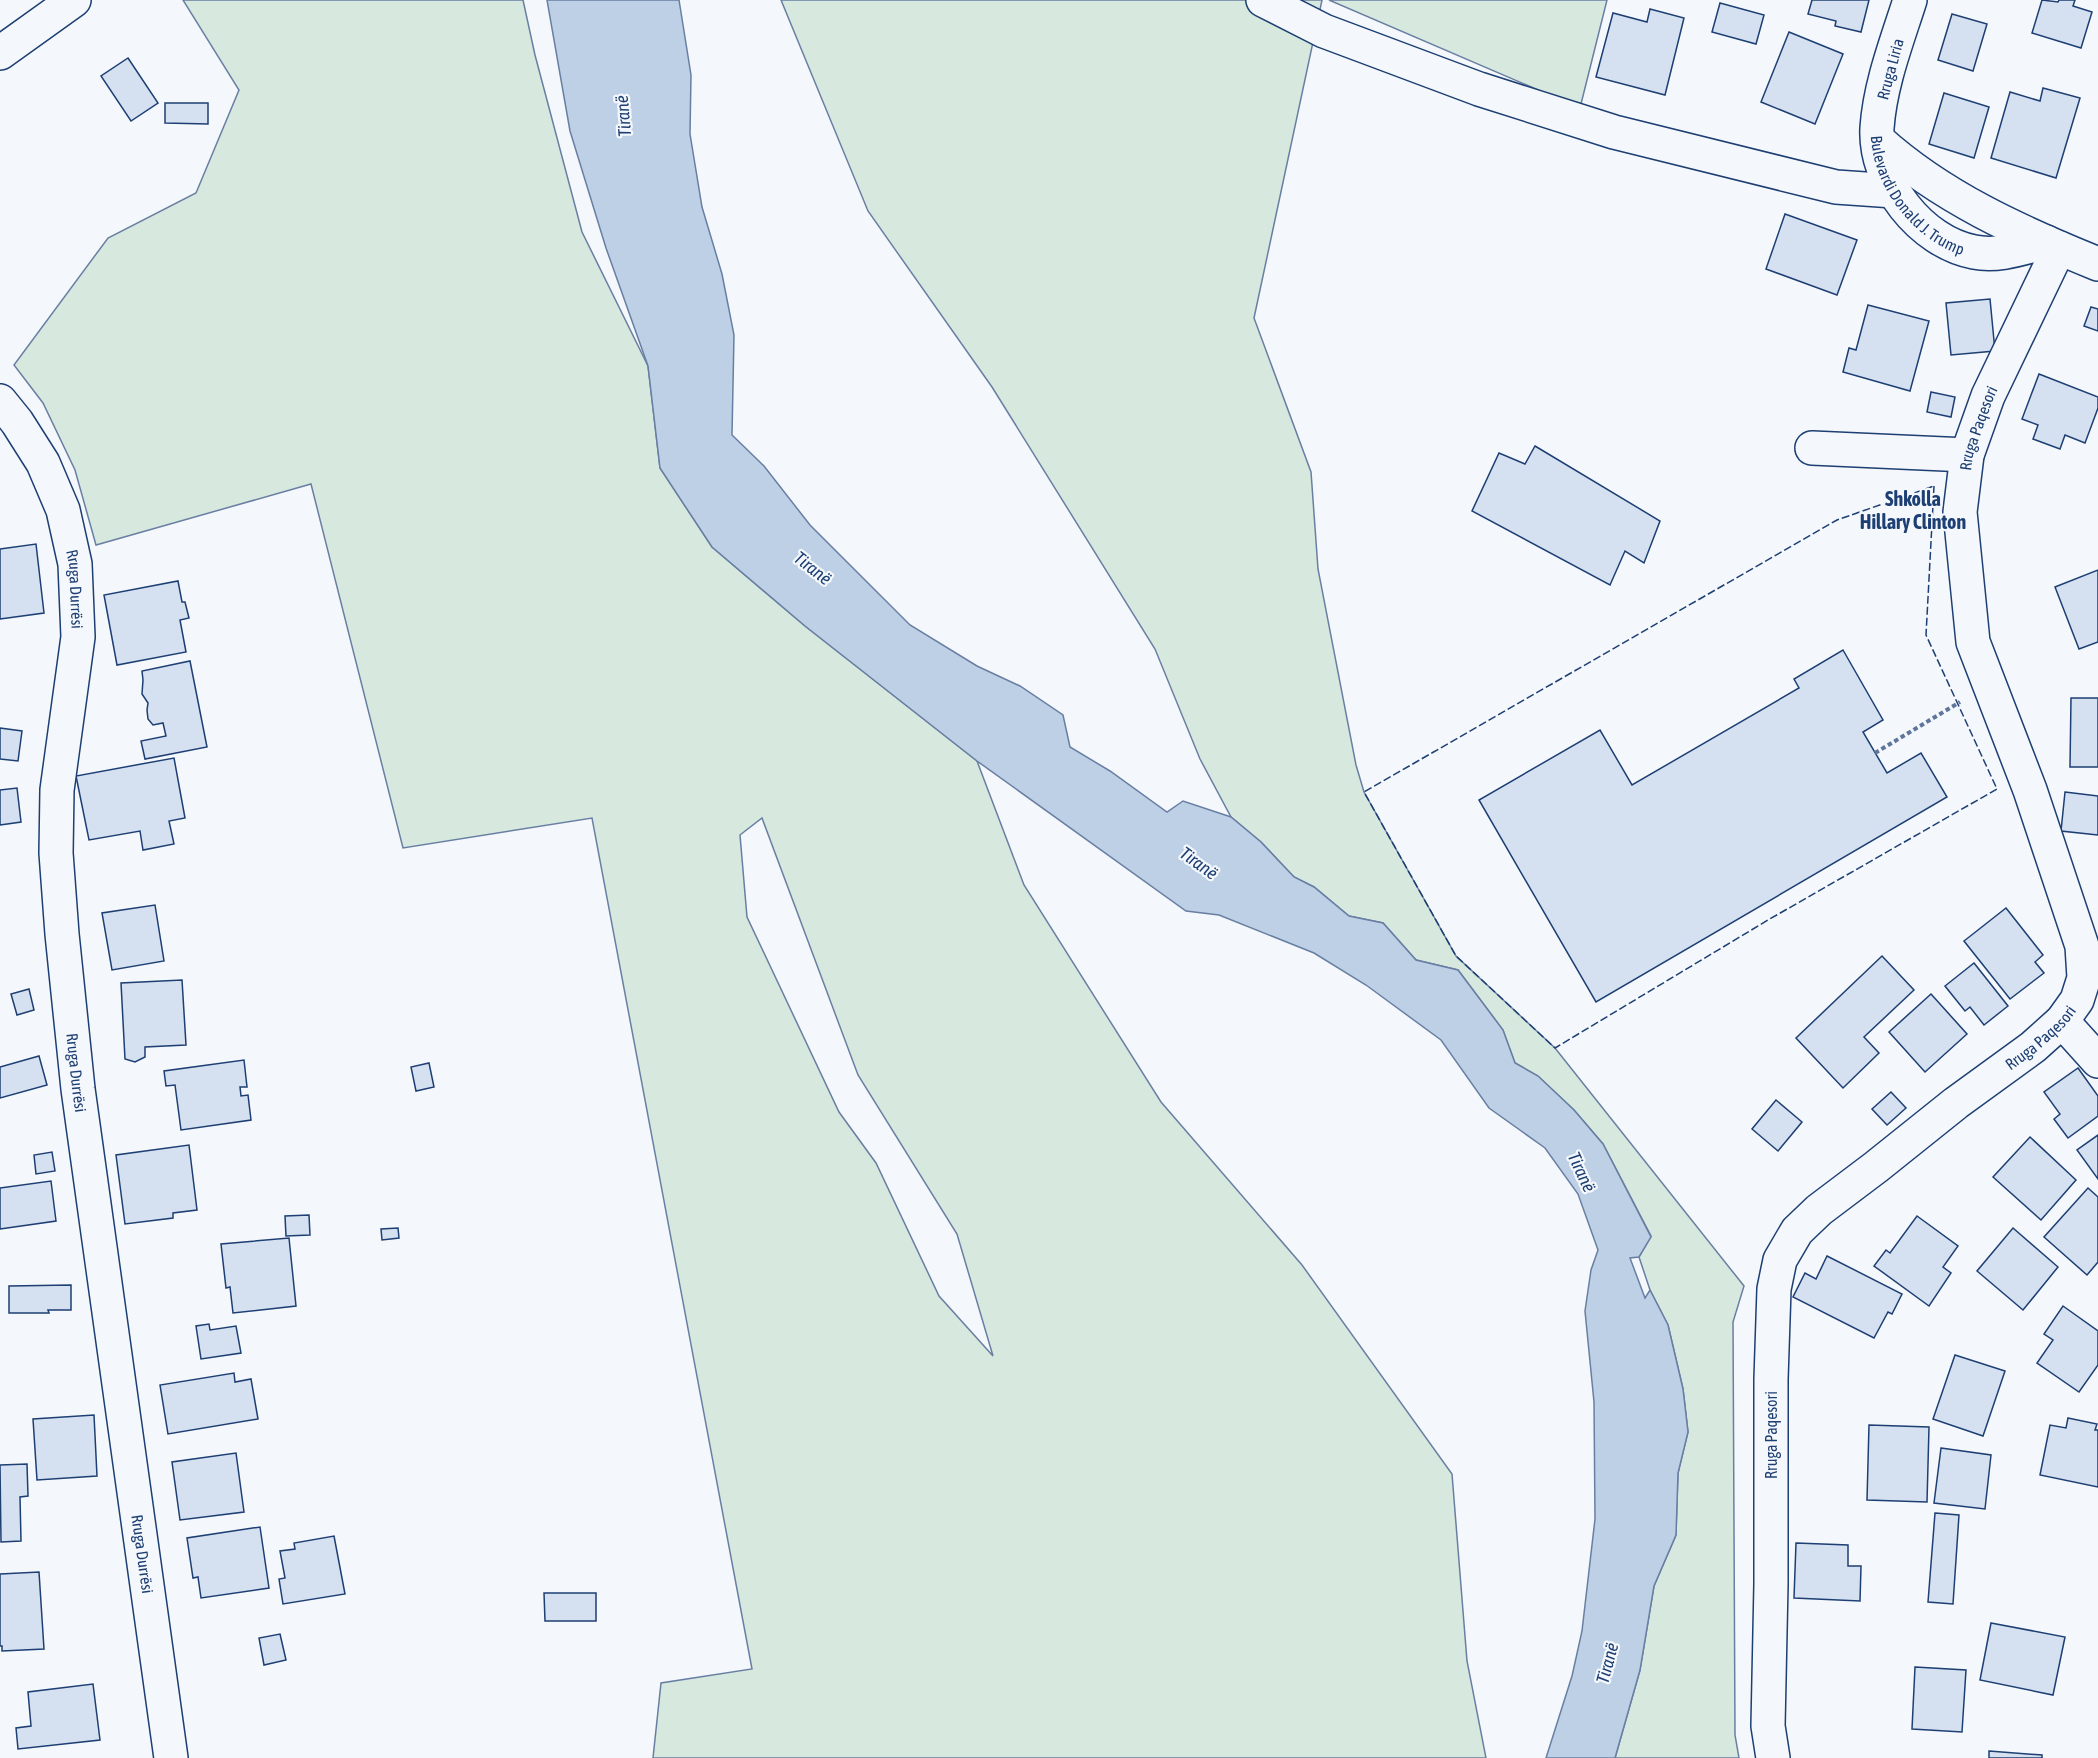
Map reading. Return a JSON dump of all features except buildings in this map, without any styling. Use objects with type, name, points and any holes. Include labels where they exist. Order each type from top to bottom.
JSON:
[{"type":"street","points":[[0,53],[74,0]]},
{"type":"street","points":[[1263,0],[1324,31],[1479,88],[1614,132],[1836,187],[1894,191]]},
{"type":"street","name":"Rruga Liria","points":[[1878,140],[1877,129],[1881,99],[1910,0]]},
{"type":"street","name":"Bulevardi Donald J. Trump","points":[[1878,140],[1882,163],[1894,191],[1920,223],[1948,244],[1973,252],[1989,254],[2052,245]]},
{"type":"street","name":"Bulevardi Donald J. Trump","points":[[1878,140],[1903,163],[1956,198],[2052,245],[2098,264]]},
{"type":"street","name":"Rruga Paqesori","points":[[1773,1758],[1768,1726],[1771,1379],[1774,1289],[1780,1260],[1797,1232],[1819,1210],[1956,1102],[2033,1047],[2062,1021],[2077,1000],[2084,978],[2082,946],[2030,790],[1973,642],[1960,512],[1967,455],[1988,396],[2052,245]]},
{"type":"street","name":"Rruga Durrësi","points":[[0,401],[17,422],[43,463],[63,510],[75,564],[78,637],[57,790],[56,853],[62,934],[78,1089],[171,1758]]},
{"type":"street","points":[[1812,448],[1967,455]]},
{"type":"street","points":[[2062,1021],[2098,1061]]},
{"type":"path","points":[[1875,753],[1958,703]]},
{"type":"shaded area","points":[[183,0],[523,0],[535,55],[582,232],[648,366],[660,468],[712,547],[805,626],[977,761],[1024,885],[1161,1102],[1302,1265],[1452,1474],[1467,1661],[1486,1758],[653,1758],[661,1683],[752,1669],[592,818],[403,848],[311,484],[96,545],[75,470],[43,403],[14,365],[108,238],[196,193],[239,90]],"holes":[[[762,818],[858,1075],[957,1234],[993,1356],[939,1296],[876,1163],[839,1112],[747,917],[740,835]]]},
{"type":"shaded area","points":[[781,0],[1322,0],[1254,318],[1311,472],[1318,569],[1356,765],[1364,792],[1456,956],[1555,1048],[1744,1286],[1733,1322],[1735,1735],[1739,1758],[1615,1758],[1640,1670],[1654,1586],[1676,1535],[1678,1473],[1688,1432],[1683,1389],[1668,1325],[1650,1290],[1639,1257],[1651,1236],[1603,1144],[1574,1110],[1538,1076],[1515,1063],[1503,1030],[1458,970],[1416,960],[1383,923],[1349,916],[1314,887],[1294,877],[1261,842],[1231,817],[1200,759],[1155,649],[992,387],[868,211]]},
{"type":"shaded area","points":[[1329,0],[1607,0],[1580,108]]},
{"type":"water","name":"Tiranë","points":[[547,0],[679,0],[691,75],[690,134],[702,207],[722,274],[734,335],[732,435],[764,466],[810,525],[910,625],[977,666],[1020,686],[1063,715],[1070,747],[1110,771],[1167,812],[1183,801],[1231,817],[1261,842],[1294,877],[1314,887],[1349,916],[1383,923],[1416,960],[1458,970],[1503,1030],[1515,1063],[1538,1076],[1574,1110],[1603,1144],[1651,1237],[1639,1257],[1630,1258],[1645,1298],[1650,1290],[1668,1325],[1683,1389],[1688,1432],[1678,1473],[1676,1535],[1654,1586],[1640,1670],[1615,1758],[1546,1758],[1572,1676],[1582,1631],[1595,1519],[1594,1402],[1585,1311],[1591,1270],[1598,1250],[1578,1194],[1545,1148],[1489,1108],[1441,1040],[1366,985],[1314,953],[1219,915],[1186,911],[977,761],[805,626],[712,547],[660,468],[648,366],[606,248],[570,131]]},
{"type":"fence","points":[[1934,486],[1926,635],[1997,789],[1768,920],[1555,1048],[1456,956],[1364,792],[1837,520],[1934,486]]},
{"type":"district","name":"Shkolla Hillary Clinton","points":[[1913,510]]}]
